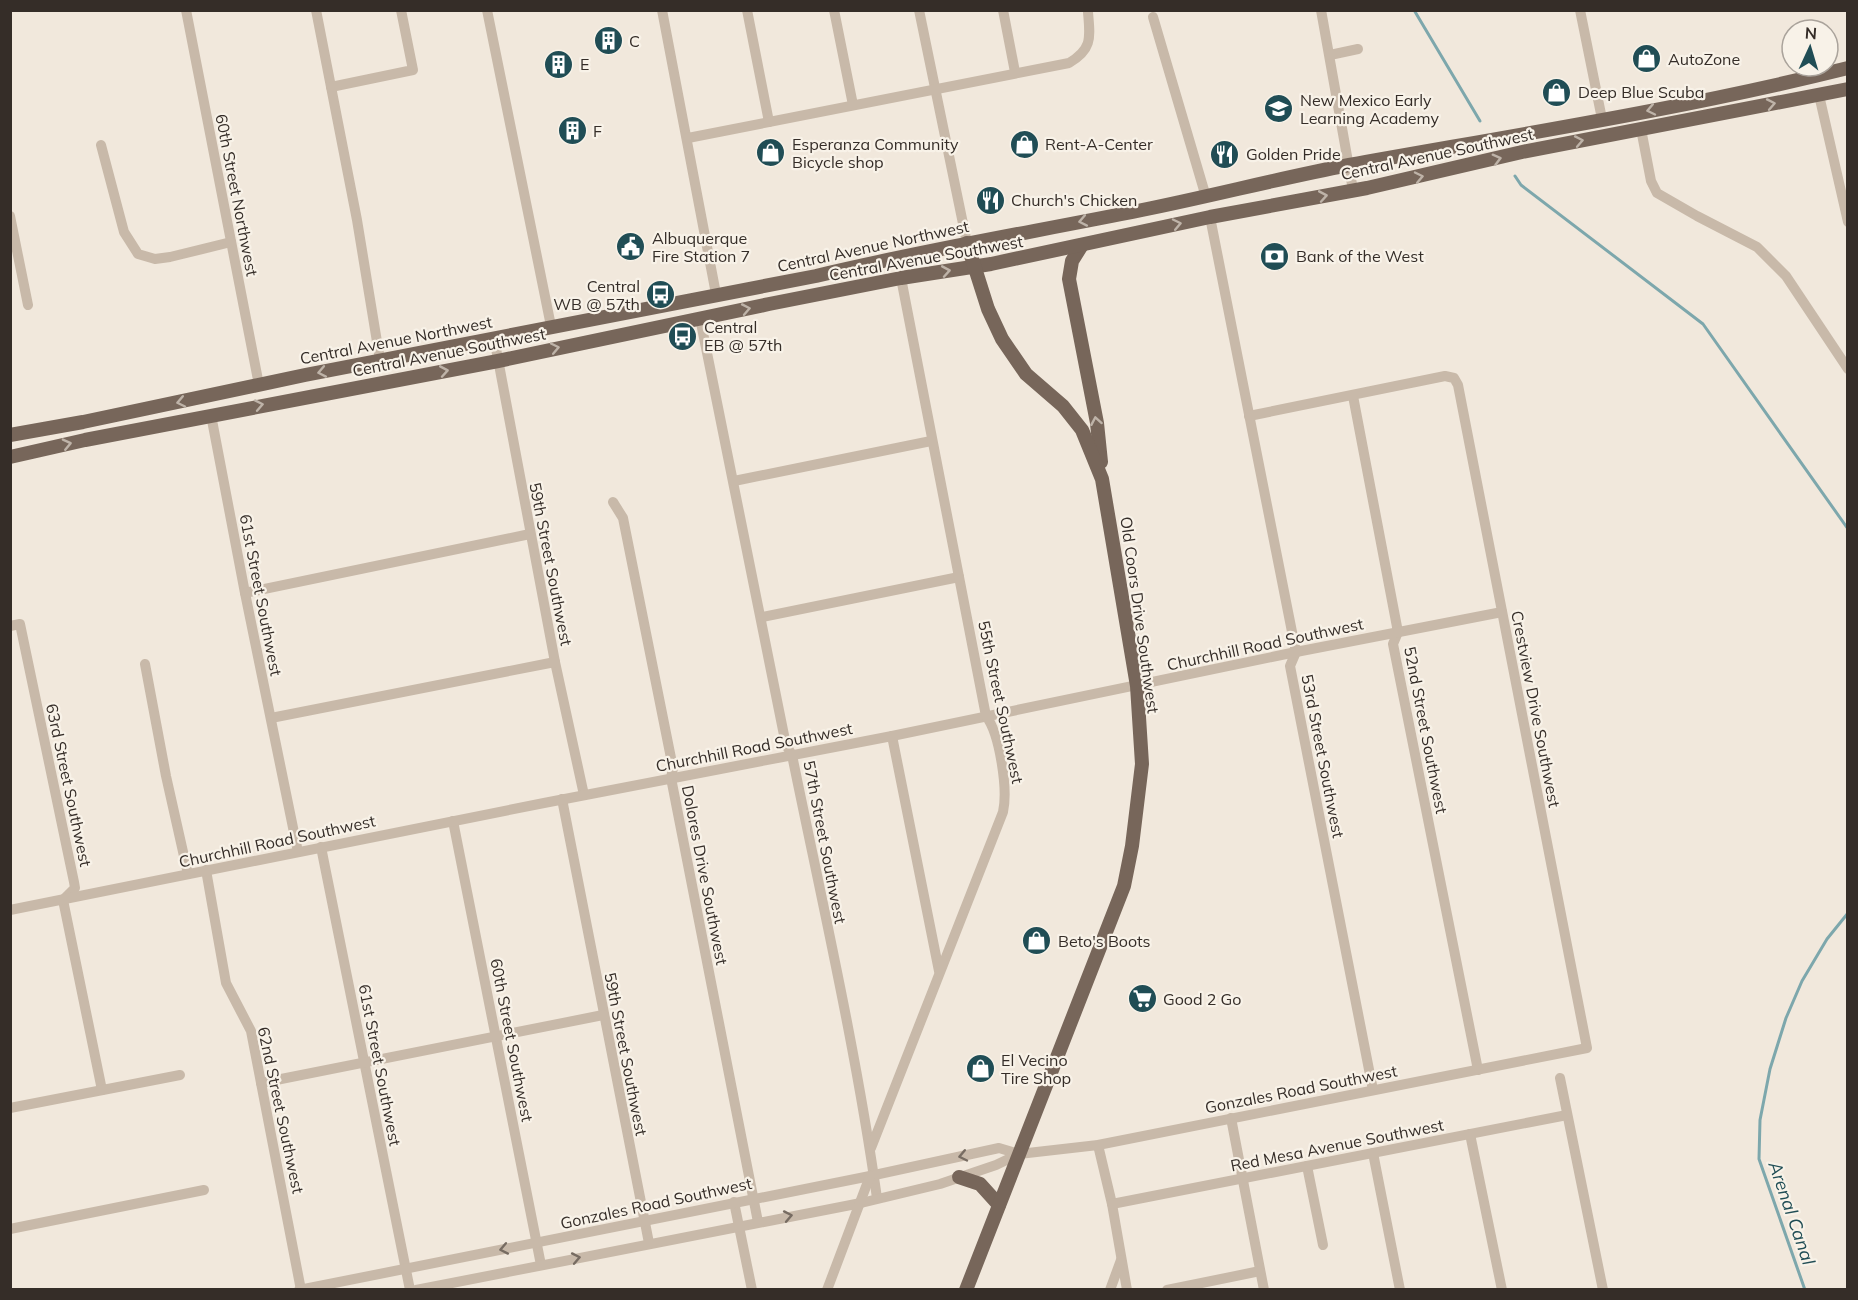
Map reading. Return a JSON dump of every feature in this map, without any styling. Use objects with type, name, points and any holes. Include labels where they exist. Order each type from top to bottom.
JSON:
[{"type":"main road","name":"Central Avenue Northwest","points":[[10,435],[551,326],[816,276],[896,256],[1206,197],[1349,165],[1468,146],[1602,120],[1848,68]]},
{"type":"main road","name":"Central Avenue Southwest","points":[[10,457],[211,415],[498,361],[900,278],[975,266],[1353,190],[1522,152],[1848,89]]},
{"type":"main road","name":"Old Coors Drive Southwest","points":[[966,1290],[1124,886],[1132,846],[1142,764],[1137,686],[1102,479],[1082,430],[1063,406],[1026,374],[1002,339],[988,309],[967,243]]},
{"type":"main road","points":[[1083,244],[1072,261],[1069,279],[1097,423],[1102,479]]},
{"type":"main road","points":[[959,1177],[980,1184],[999,1204]]},
{"type":"street","name":"60th Street Northwest","points":[[186,10],[258,385]]},
{"type":"street","points":[[316,10],[357,220],[380,360]]},
{"type":"street","points":[[331,87],[413,70],[401,10]]},
{"type":"street","points":[[487,10],[551,326]]},
{"type":"street","points":[[662,10],[716,294]]},
{"type":"street","points":[[747,10],[769,122]]},
{"type":"street","points":[[834,10],[853,105]]},
{"type":"street","points":[[919,10],[967,243]]},
{"type":"street","points":[[1003,10],[1016,72]]},
{"type":"street","points":[[1321,10],[1353,190]]},
{"type":"street","points":[[1581,10],[1602,120]]},
{"type":"street","points":[[688,138],[1069,63],[1081,56],[1090,38],[1088,12]]},
{"type":"street","points":[[1153,17],[1206,197]]},
{"type":"street","points":[[1330,55],[1358,49]]},
{"type":"street","points":[[1819,95],[1848,222]]},
{"type":"street","points":[[1641,129],[1651,182],[1658,193],[1757,247],[1774,262],[1786,276],[1848,369]]},
{"type":"street","points":[[101,145],[124,232],[138,254],[155,259],[231,242]]},
{"type":"street","points":[[10,216],[27,305]]},
{"type":"street","name":"53rd Street Southwest","points":[[1210,217],[1296,652],[1290,666],[1373,1090]]},
{"type":"street","name":"55th Street Southwest","points":[[871,1148],[1006,801],[993,726],[986,716],[900,278]]},
{"type":"street","name":"57th Street Southwest","points":[[700,318],[786,745],[792,755],[871,1148],[872,1175],[877,1198]]},
{"type":"street","name":"59th Street Southwest","points":[[494,338],[555,662],[584,795]]},
{"type":"street","name":"Crestview Drive Southwest","points":[[1353,396],[1445,376],[1454,378],[1458,385],[1587,1048]]},
{"type":"street","points":[[1249,416],[1353,396]]},
{"type":"street","name":"52nd Street Southwest","points":[[1353,396],[1398,632],[1393,644],[1478,1070]]},
{"type":"street","name":"61st Street Southwest","points":[[211,415],[298,852]]},
{"type":"street","points":[[734,481],[931,441]]},
{"type":"street","name":"Dolores Drive Southwest","points":[[613,502],[623,518],[673,768],[670,778],[758,1222]]},
{"type":"street","points":[[245,593],[530,534]]},
{"type":"street","points":[[762,617],[959,577]]},
{"type":"street","name":"Churchhill Road Southwest","points":[[10,910],[562,799],[892,736],[1296,652],[1502,612]]},
{"type":"street","name":"63rd Street Southwest","points":[[15,625],[74,882],[75,888],[63,900]]},
{"type":"street","points":[[271,718],[555,662]]},
{"type":"street","points":[[145,664],[166,776],[188,874]]},
{"type":"street","points":[[892,736],[939,972]]},
{"type":"street","name":"59th Street Southwest","points":[[562,799],[649,1244]]},
{"type":"street","name":"60th Street Southwest","points":[[453,821],[541,1265]]},
{"type":"street","name":"61st Street Southwest","points":[[321,847],[410,1290]]},
{"type":"street","name":"62nd Street Southwest","points":[[206,870],[226,983],[251,1031],[300,1289]]},
{"type":"street","points":[[63,900],[102,1090]]},
{"type":"street","points":[[261,1083],[603,1016]]},
{"type":"street","name":"Gonzales Road Southwest","points":[[416,1290],[861,1203],[959,1177],[996,1165],[1020,1154],[1098,1145],[1587,1048]]},
{"type":"street","points":[[10,1108],[180,1075]]},
{"type":"street","points":[[1560,1078],[1603,1290]]},
{"type":"street","name":"Red Mesa Avenue Southwest","points":[[1112,1204],[1567,1114]]},
{"type":"street","points":[[1231,1118],[1264,1290]]},
{"type":"street","points":[[1470,1134],[1502,1290]]},
{"type":"street","points":[[1098,1145],[1112,1204],[1127,1290]]},
{"type":"street","name":"Gonzales Road Southwest","points":[[300,1289],[359,1284],[406,1269],[999,1148],[1020,1154]]},
{"type":"street","points":[[1372,1154],[1400,1290]]},
{"type":"street","points":[[1307,1166],[1323,1245]]},
{"type":"street","points":[[827,1290],[872,1175]]},
{"type":"street","points":[[10,1229],[204,1190]]},
{"type":"street","points":[[734,1202],[752,1290]]},
{"type":"street","points":[[1110,1290],[1121,1260]]},
{"type":"street","points":[[1167,1290],[1260,1271]]},
{"type":"waterway","name":"Arenal Canal","points":[[1414,10],[1480,121]]},
{"type":"waterway","points":[[1515,176],[1521,185],[1703,324],[1848,529]]},
{"type":"waterway","name":"Arenal Canal","points":[[1805,1290],[1759,1159],[1760,1120],[1770,1069],[1786,1018],[1802,981],[1827,939],[1848,913]]},
{"type":"place","name":"C","points":[[608,41]]},
{"type":"place","name":"AutoZone","points":[[1647,59]]},
{"type":"place","name":"E","points":[[559,64]]},
{"type":"place","name":"Deep Blue Scuba","points":[[1557,92]]},
{"type":"place","name":"New Mexico Early Learning Academy","points":[[1279,109]]},
{"type":"place","name":"F","points":[[572,131]]},
{"type":"place","name":"Rent-A-Center","points":[[1024,144]]},
{"type":"place","name":"Esperanza Community Bicycle shop","points":[[771,153]]},
{"type":"place","name":"Golden Pride","points":[[1225,154]]},
{"type":"place","name":"Church's Chicken","points":[[990,200]]},
{"type":"place","name":"Albuquerque Fire Station 7","points":[[631,247]]},
{"type":"place","name":"Bank of the West","points":[[1275,256]]},
{"type":"place","name":"Central WB @ 57th","points":[[661,295]]},
{"type":"place","name":"Central EB @ 57th","points":[[683,336]]},
{"type":"place","name":"Beto's Boots","points":[[1037,941]]},
{"type":"place","name":"Good 2 Go","points":[[1142,999]]},
{"type":"place","name":"El Vecino Tire Shop","points":[[980,1069]]}]
